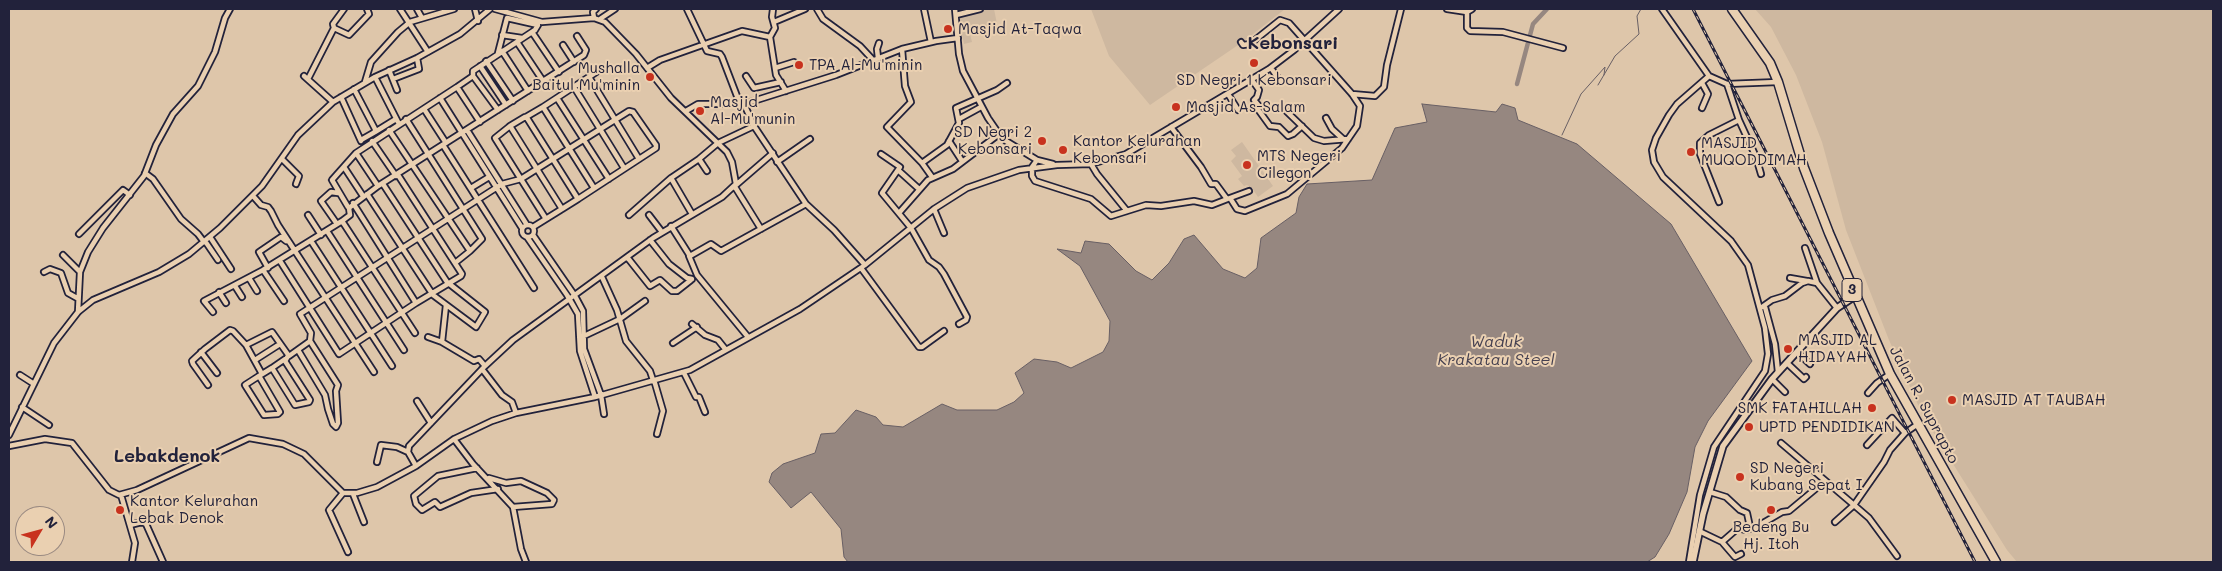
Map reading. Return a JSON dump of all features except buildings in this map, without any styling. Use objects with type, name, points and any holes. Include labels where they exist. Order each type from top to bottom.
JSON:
[{"type":"highway","name":"Jalan R. Suprapto","points":[[1732,9],[1770,63],[1778,82],[1804,168],[1855,296],[1890,374],[1996,562]]},
{"type":"street","points":[[226,9],[226,16]]},
{"type":"street","points":[[78,312],[80,272],[92,245],[145,173],[168,120],[198,86],[210,62],[230,9]]},
{"type":"street","points":[[333,102],[306,78],[334,28],[333,25],[344,9]]},
{"type":"street","points":[[334,28],[349,35],[369,14],[367,9]]},
{"type":"street","points":[[400,9],[428,52]]},
{"type":"street","points":[[417,9],[422,18]]},
{"type":"street","points":[[365,82],[374,57],[392,37],[410,22],[454,9]]},
{"type":"street","points":[[476,9],[478,21]]},
{"type":"street","points":[[9,435],[54,343],[78,312],[93,300],[168,268],[204,242],[253,196],[298,135],[333,102],[365,82],[417,58],[460,34],[478,21],[490,9]]},
{"type":"street","points":[[496,9],[542,22],[594,18],[608,24],[671,98],[718,143],[732,162],[735,186],[761,229]]},
{"type":"street","points":[[594,18],[593,12],[596,9]]},
{"type":"street","points":[[600,19],[615,9]]},
{"type":"street","points":[[687,9],[695,22],[702,44],[707,51],[720,54],[722,57],[742,104],[777,162],[806,204],[834,230],[863,266],[919,347],[922,347],[944,331]]},
{"type":"street","points":[[773,9],[772,17],[775,28],[770,37],[775,68],[786,91]]},
{"type":"street","points":[[774,22],[805,9]]},
{"type":"street","points":[[817,9],[823,18],[876,59]]},
{"type":"street","points":[[924,9],[931,42]]},
{"type":"street","points":[[956,9],[963,71],[976,98],[999,134],[1037,160],[1057,165]]},
{"type":"street","points":[[956,15],[980,9]]},
{"type":"street","points":[[9,446],[45,439],[66,440],[72,443],[109,490],[121,495],[137,490],[249,438],[283,444],[304,454],[343,493],[352,494],[382,485],[416,466],[454,440],[485,424],[516,413],[595,397],[684,373],[800,309],[863,266],[934,209],[967,188],[1009,172],[1032,167],[1091,164],[1126,154],[1271,68],[1304,42],[1339,9]]},
{"type":"street","points":[[1352,94],[1375,96],[1384,88],[1387,65],[1401,9]]},
{"type":"street","points":[[1447,9],[1467,12],[1472,9]]},
{"type":"street","points":[[1662,9],[1709,76],[1727,84],[1778,82]]},
{"type":"street","points":[[1467,12],[1467,28],[1470,32],[1493,30],[1563,48]]},
{"type":"street","points":[[498,110],[473,76],[473,71],[486,61],[500,52],[517,42],[532,32],[538,26],[507,18],[500,52],[528,91]]},
{"type":"street","points":[[1171,128],[1201,167],[1211,184],[1216,184],[1237,209],[1245,210],[1287,194],[1338,153],[1345,139],[1357,126],[1360,112],[1358,102],[1352,94],[1289,23],[1280,20],[1250,44],[1243,45],[1241,42]]},
{"type":"street","points":[[647,68],[660,60],[742,31],[770,37]]},
{"type":"street","points":[[532,32],[559,72]]},
{"type":"street","points":[[502,35],[523,38]]},
{"type":"street","points":[[349,208],[365,195],[574,62],[587,52],[577,36]]},
{"type":"street","points":[[686,111],[698,104],[742,104],[836,76],[902,49],[958,38]]},
{"type":"street","points":[[517,42],[543,82]]},
{"type":"street","points":[[876,59],[879,43]]},
{"type":"street","points":[[562,45],[574,62]]},
{"type":"street","points":[[902,49],[905,86],[911,103],[887,127],[922,163],[932,177]]},
{"type":"street","points":[[394,79],[419,69],[417,58]]},
{"type":"street","points":[[486,61],[513,101]]},
{"type":"street","points":[[775,68],[794,62]]},
{"type":"street","points":[[480,66],[506,105]]},
{"type":"street","points":[[1271,68],[1280,80]]},
{"type":"street","points":[[546,219],[495,138],[510,126],[601,69]]},
{"type":"street","points":[[389,70],[397,90]]},
{"type":"street","points":[[361,140],[375,132],[406,120],[473,76]]},
{"type":"street","points":[[746,76],[754,88],[781,82]]},
{"type":"street","points":[[1709,76],[1677,104],[1661,128],[1652,150],[1654,162],[1662,177],[1731,241],[1748,265],[1775,344],[1778,372]]},
{"type":"street","points":[[375,77],[398,122]]},
{"type":"street","points":[[589,77],[639,159]]},
{"type":"street","points":[[1252,80],[1259,90],[1254,100],[1259,106],[1257,108],[1270,126],[1279,126],[1288,136],[1302,126]]},
{"type":"street","points":[[922,163],[945,147],[949,141],[959,123],[956,108],[997,90],[1007,83]]},
{"type":"street","points":[[1702,83],[1708,94],[1702,108]]},
{"type":"street","points":[[1727,84],[1729,96],[1756,157],[1761,174]]},
{"type":"street","points":[[458,87],[480,122]]},
{"type":"street","points":[[574,87],[624,168]]},
{"type":"street","points":[[354,89],[375,132]]},
{"type":"street","points":[[1228,94],[1238,110]]},
{"type":"street","points":[[341,97],[364,147]]},
{"type":"street","points":[[440,98],[522,228],[522,233],[570,299],[578,314],[580,351],[595,397]]},
{"type":"street","points":[[557,98],[609,179]]},
{"type":"street","points":[[959,119],[981,106]]},
{"type":"street","points":[[542,107],[594,188]]},
{"type":"street","points":[[1282,107],[1314,138],[1319,140],[1345,139]]},
{"type":"street","points":[[424,109],[534,288]]},
{"type":"street","points":[[298,350],[325,395],[333,424],[336,427],[338,423],[336,390],[338,385],[310,341],[311,333],[300,316],[310,307],[502,184],[521,179],[629,111],[633,112],[656,146],[609,179],[533,227]]},
{"type":"street","points":[[526,117],[578,199]]},
{"type":"street","points":[[1326,118],[1332,129],[1345,139]]},
{"type":"street","points":[[406,120],[482,239],[454,263]]},
{"type":"street","points":[[1719,202],[1700,154],[1700,143],[1709,135],[1739,120]]},
{"type":"street","points":[[213,312],[204,301],[280,261],[350,215],[349,208],[338,193],[332,180],[356,153],[398,122]]},
{"type":"street","points":[[510,126],[562,209]]},
{"type":"street","points":[[628,215],[718,143],[754,126]]},
{"type":"street","points":[[389,130],[470,251]]},
{"type":"street","points":[[467,130],[527,225],[533,227]]},
{"type":"street","points":[[899,213],[932,177],[949,171],[999,134]]},
{"type":"street","points":[[777,162],[810,139]]},
{"type":"street","points":[[280,261],[339,353],[402,314],[416,303],[450,285],[462,275],[397,175],[372,141]]},
{"type":"street","points":[[949,141],[962,161]]},
{"type":"street","points":[[344,167],[403,248],[433,295],[475,327],[486,313],[450,285],[381,185],[356,153]]},
{"type":"street","points":[[408,452],[409,446],[484,367],[527,328],[602,277],[650,240],[735,186],[773,153]]},
{"type":"street","points":[[881,154],[900,166],[882,192],[910,228],[929,260],[942,270],[966,315],[966,320],[959,324]]},
{"type":"street","points":[[282,159],[299,176],[296,184]]},
{"type":"street","points":[[699,159],[707,171]]},
{"type":"street","points":[[1037,160],[1032,167],[1033,179],[1038,183],[1092,199],[1109,216],[1146,205],[1161,206],[1194,201],[1212,205],[1249,191]]},
{"type":"street","points":[[1091,164],[1127,211]]},
{"type":"street","points":[[898,170],[919,189]]},
{"type":"street","points":[[145,173],[153,179],[181,219],[198,234],[218,260]]},
{"type":"street","points":[[471,188],[489,176]]},
{"type":"street","points":[[672,178],[692,214]]},
{"type":"street","points":[[79,234],[122,191],[124,190],[130,195]]},
{"type":"street","points":[[338,193],[331,192],[322,201],[372,268],[415,333]]},
{"type":"street","points":[[253,196],[261,205],[270,209],[294,252]]},
{"type":"street","points":[[353,203],[416,303]]},
{"type":"street","points":[[689,256],[711,244],[721,251],[806,204]]},
{"type":"street","points":[[934,209],[944,233]]},
{"type":"street","points":[[308,215],[321,235]]},
{"type":"street","points":[[649,216],[662,232]]},
{"type":"street","points":[[522,228],[527,225]]},
{"type":"street","points":[[671,226],[689,256],[697,275],[748,336]]},
{"type":"street","points":[[533,227],[533,235],[575,296],[584,314],[586,354],[601,395],[604,414]]},
{"type":"street","points":[[327,231],[404,350]]},
{"type":"street","points":[[526,237],[533,235]]},
{"type":"street","points":[[210,237],[231,269]]},
{"type":"street","points":[[284,301],[265,269],[259,252],[281,238],[284,238],[326,297],[374,372]]},
{"type":"street","points":[[650,240],[669,264],[691,280]]},
{"type":"street","points":[[311,241],[392,366]]},
{"type":"street","points":[[1805,248],[1817,283],[1836,308]]},
{"type":"street","points":[[63,255],[80,272]]},
{"type":"street","points":[[627,257],[650,286],[660,280],[672,291],[677,291],[697,275]]},
{"type":"street","points":[[44,272],[50,269],[61,273],[68,293],[78,298]]},
{"type":"street","points":[[602,277],[620,319],[626,341],[650,370],[654,380],[663,411],[657,434]]},
{"type":"street","points":[[249,278],[257,291]]},
{"type":"street","points":[[1790,278],[1817,283]]},
{"type":"street","points":[[1762,307],[1772,300],[1785,296],[1800,284],[1808,281]]},
{"type":"street","points":[[235,286],[242,297]]},
{"type":"street","points":[[219,292],[226,303]]},
{"type":"street","points":[[1693,562],[1699,531],[1723,446],[1778,372],[1836,308],[1855,296]]},
{"type":"street","points":[[584,336],[620,319],[645,301]]},
{"type":"street","points":[[442,342],[446,305]]},
{"type":"street","points":[[1689,562],[1700,495],[1714,447],[1767,365],[1768,354],[1762,307]]},
{"type":"street","points":[[673,343],[694,326],[705,335],[718,340],[726,350]]},
{"type":"street","points":[[208,385],[192,363],[201,352],[231,330],[246,345],[255,360],[260,375],[280,412],[278,414],[264,415],[245,385],[260,375],[272,368],[287,358],[310,341]]},
{"type":"street","points":[[246,345],[273,332],[310,400],[309,402],[295,406],[272,368]]},
{"type":"street","points":[[428,337],[442,342],[474,361],[479,359],[502,395],[512,402],[516,413]]},
{"type":"street","points":[[255,360],[280,344]]},
{"type":"street","points":[[201,352],[217,373]]},
{"type":"street","points":[[1796,352],[1810,364]]},
{"type":"street","points":[[1787,363],[1804,379],[1806,377]]},
{"type":"street","points":[[684,373],[696,398],[699,397],[704,412]]},
{"type":"street","points":[[1868,393],[1877,383],[1890,374]]},
{"type":"street","points":[[20,375],[34,384]]},
{"type":"street","points":[[1772,379],[1785,392]]},
{"type":"street","points":[[325,395],[336,390]]},
{"type":"street","points":[[417,401],[432,423]]},
{"type":"street","points":[[22,407],[49,425]]},
{"type":"street","points":[[1867,445],[1892,418],[1905,433]]},
{"type":"street","points":[[1835,522],[1854,505],[1884,462],[1890,450],[1905,433],[1918,424]]},
{"type":"street","points":[[454,440],[513,507],[520,549],[526,562]]},
{"type":"street","points":[[1781,443],[1869,518],[1897,556]]},
{"type":"street","points":[[377,462],[381,446],[397,447],[408,452],[416,466]]},
{"type":"street","points":[[477,468],[438,476],[414,496],[416,504],[422,510],[435,502],[440,507],[471,493],[498,489]]},
{"type":"street","points":[[486,477],[505,483],[521,481],[547,493],[554,500],[552,504],[513,507]]},
{"type":"street","points":[[1722,542],[1738,528],[1746,530],[1750,527],[1758,526],[1782,512],[1789,511],[1825,481]]},
{"type":"street","points":[[1710,492],[1726,497],[1746,513],[1750,527]]},
{"type":"street","points":[[343,493],[328,510],[348,552]]},
{"type":"street","points":[[352,494],[364,522]]},
{"type":"street","points":[[121,495],[134,543],[132,562]]},
{"type":"street","points":[[130,525],[142,522],[146,524],[163,562]]},
{"type":"street","points":[[1699,531],[1722,542],[1735,557],[1742,554]]},
{"type":"shaded area","points":[[994,9],[998,29],[970,34],[972,42],[964,44],[958,15]]},
{"type":"shaded area","points":[[1091,9],[1285,9],[1244,41],[1150,105],[1109,56]]},
{"type":"shaded area","points":[[1755,9],[2213,9],[2213,562],[2017,562],[2007,550],[1923,416],[1889,340],[1846,230],[1822,142],[1796,75],[1771,27]]},
{"type":"shaded area","name":"MTS Negeri Cilegon","points":[[1242,142],[1273,186],[1258,197],[1252,188],[1247,185],[1244,186],[1238,179],[1242,176],[1231,161],[1236,156],[1231,150]]},
{"type":"water","name":"Waduk Krakatau Steel","points":[[1422,104],[1496,112],[1502,104],[1515,108],[1518,120],[1577,144],[1671,224],[1752,361],[1708,421],[1695,447],[1687,492],[1669,534],[1655,557],[1647,562],[848,562],[844,557],[841,529],[811,492],[791,508],[769,482],[772,473],[783,464],[815,453],[821,434],[835,433],[856,410],[876,417],[883,425],[903,427],[942,404],[957,410],[997,410],[1014,402],[1024,393],[1015,373],[1034,359],[1057,362],[1071,368],[1103,352],[1109,341],[1110,321],[1080,266],[1057,249],[1081,253],[1085,241],[1109,244],[1136,271],[1152,280],[1169,263],[1184,239],[1194,235],[1223,269],[1245,278],[1257,268],[1261,238],[1296,213],[1299,197],[1307,184],[1372,180],[1395,128],[1427,122]]},
{"type":"waterway","points":[[1517,84],[1533,24],[1547,9]]},
{"type":"waterway","points":[[1598,85],[1615,56],[1639,34],[1637,16],[1641,9]]},
{"type":"waterway","points":[[1562,135],[1581,94],[1605,67],[1604,75]]},
{"type":"railway","points":[[1693,9],[1975,562]]},
{"type":"place","name":"Masjid At-Taqwa","points":[[948,29]]},
{"type":"place","name":"SD Negri 1 Kebonsari","points":[[1254,63]]},
{"type":"place","name":"TPA Al-Mu'minin","points":[[799,65]]},
{"type":"place","name":"Mushalla Baitul Mu'minin","points":[[650,77]]},
{"type":"place","name":"Masjid As-Salam","points":[[1176,107]]},
{"type":"place","name":"Masjid Al-Mu'munin","points":[[700,111]]},
{"type":"place","name":"SD Negri 2 Kebonsari","points":[[1042,141]]},
{"type":"place","name":"Kantor Kelurahan Kebonsari","points":[[1063,150]]},
{"type":"place","name":"MASJID MUQODDIMAH","points":[[1691,152]]},
{"type":"place","name":"MTS Negeri Cilegon","points":[[1247,165]]},
{"type":"place","name":"MASJID AL HIDAYAH","points":[[1788,349]]},
{"type":"place","name":"MASJID AT TAUBAH","points":[[1952,400]]},
{"type":"place","name":"SMK FATAHILLAH","points":[[1872,408]]},
{"type":"place","name":"UPTD PENDIDIKAN","points":[[1749,427]]},
{"type":"place","name":"SD Negeri Kubang Sepat I","points":[[1740,477]]},
{"type":"place","name":"Kantor Kelurahan Lebak Denok","points":[[120,510]]},
{"type":"place","name":"Bedeng Bu Hj. Itoh","points":[[1771,510]]},
{"type":"district","name":"Kebonsari","points":[[1293,43]]},
{"type":"district","name":"Lebakdenok","points":[[167,456]]}]
